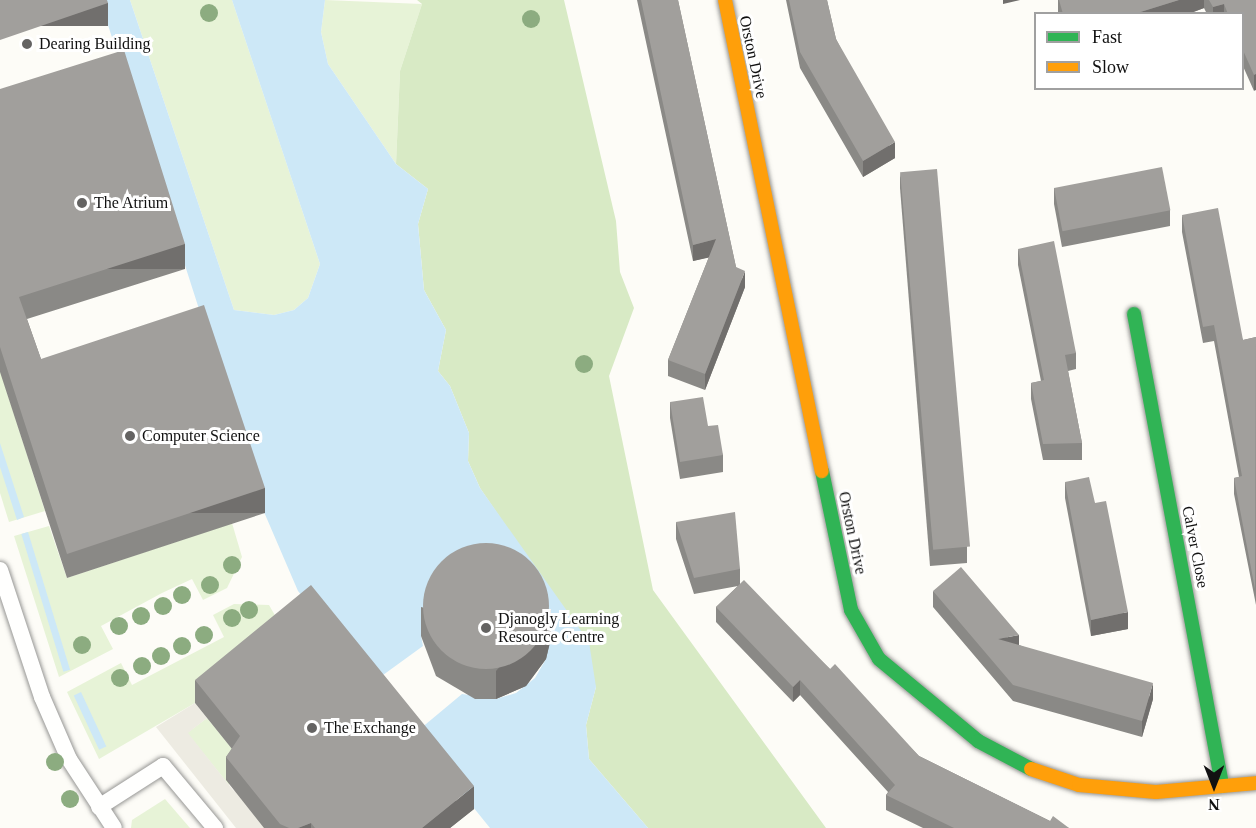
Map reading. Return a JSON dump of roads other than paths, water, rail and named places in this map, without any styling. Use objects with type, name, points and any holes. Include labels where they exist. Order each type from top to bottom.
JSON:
[{"type":"street","name":"Orston Drive","points":[[724,0],[851,610],[879,659],[978,741],[1026,767],[1079,785],[1156,792],[1256,783]]},
{"type":"street","name":"Calver Close","points":[[1134,314],[1222,786]]},
{"type":"lane","points":[[0,570],[42,697],[99,807],[114,828]]},
{"type":"lane","points":[[99,807],[163,766],[215,828]]},
{"type":"water","points":[[100,0],[130,0],[234,310],[274,315],[294,310],[308,298],[320,264],[232,0],[325,0],[321,32],[328,64],[396,164],[428,189],[418,224],[424,290],[446,330],[438,371],[450,386],[469,433],[468,461],[480,488],[589,642],[596,687],[586,725],[589,759],[648,828],[490,828],[414,734],[462,694],[496,699],[516,693],[535,678],[546,659],[421,636],[423,646],[372,683],[298,591],[264,512]]},
{"type":"water","points":[[0,443],[24,517],[17,520],[0,467]]},
{"type":"water","points":[[28,532],[70,670],[63,672],[21,534]]},
{"type":"water","points":[[81,692],[106,746],[99,750],[74,695]]},
{"type":"place","name":"Dearing Building","points":[[27,44]]},
{"type":"place","name":"The Atrium","points":[[82,203]]},
{"type":"place","name":"Computer Science","points":[[130,436]]},
{"type":"place","name":"Djanogly Learning Resource Centre","points":[[486,628]]},
{"type":"place","name":"The Exchange","points":[[312,728]]}]
